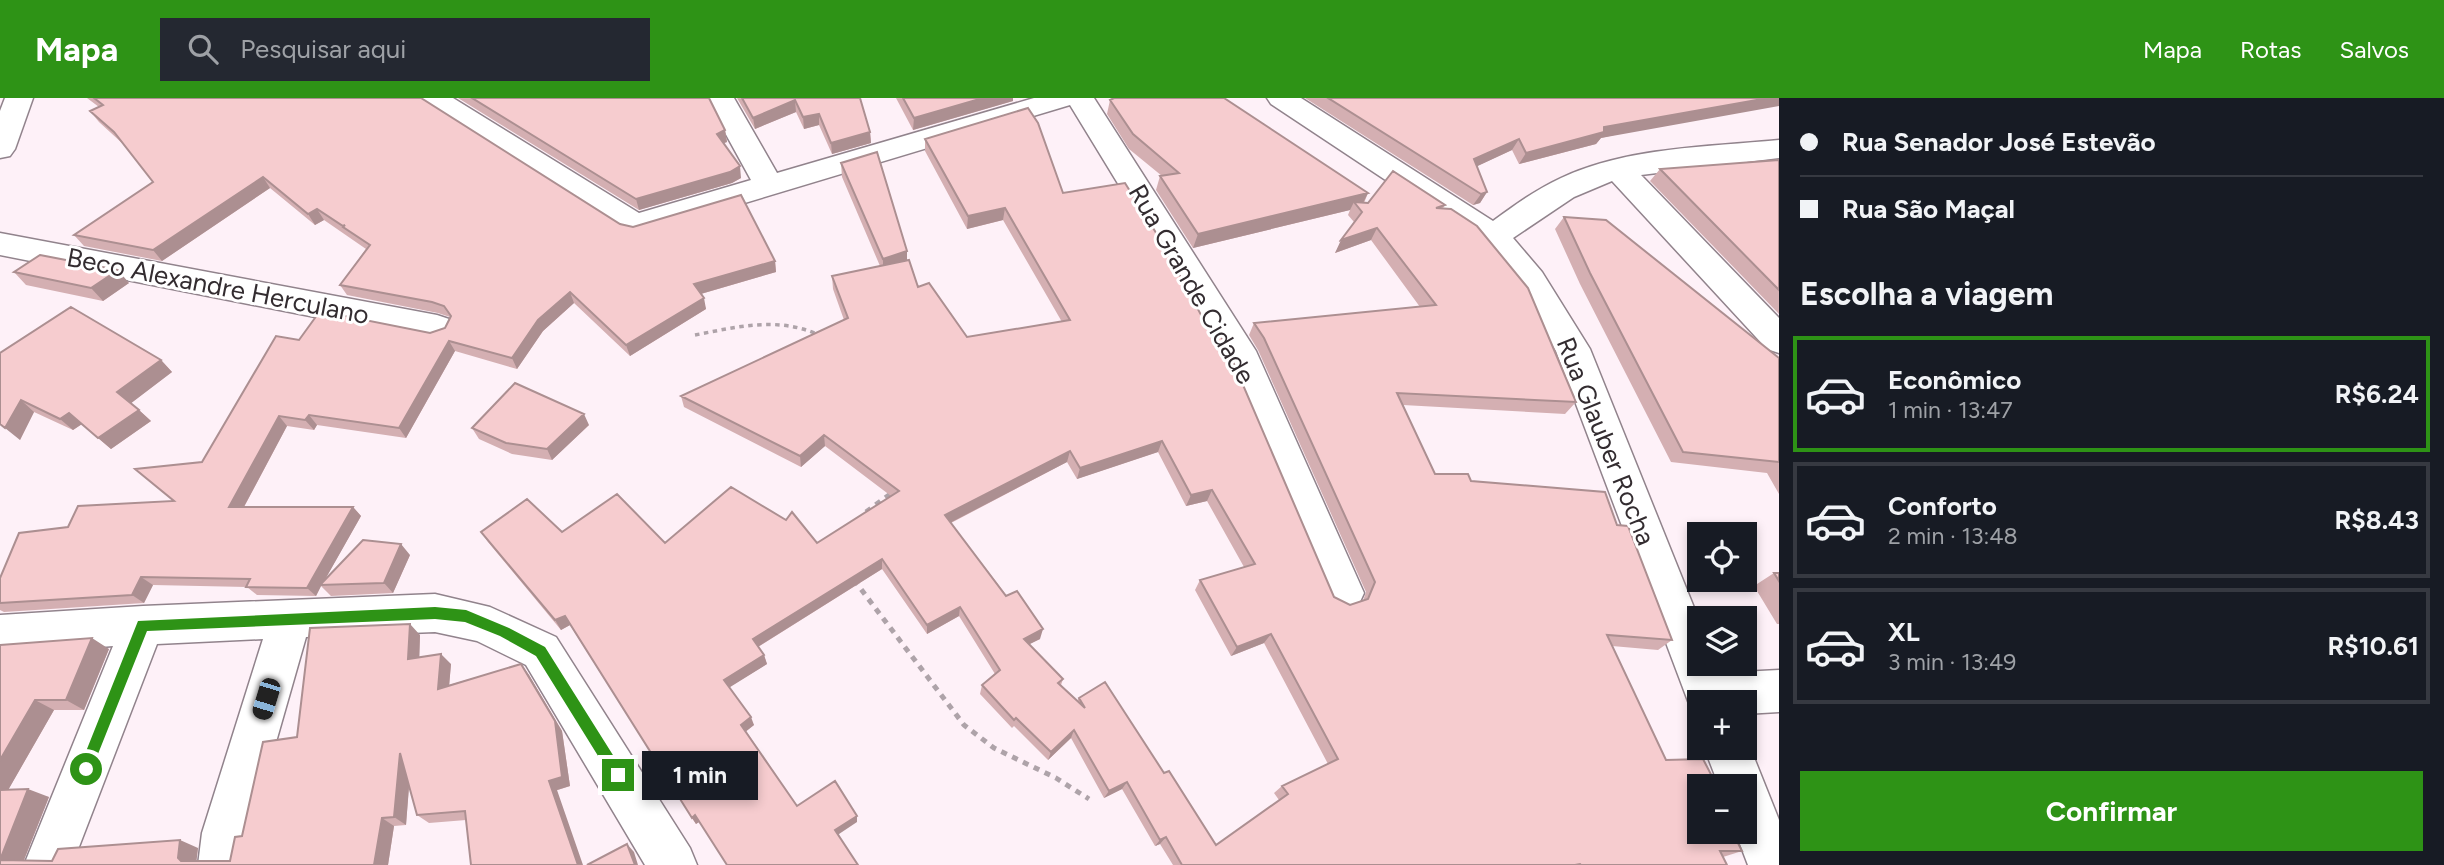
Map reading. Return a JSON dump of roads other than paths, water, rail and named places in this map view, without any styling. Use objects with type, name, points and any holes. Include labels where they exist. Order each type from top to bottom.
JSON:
[{"type":"main road","points":[[0,149],[19,98]]},
{"type":"main road","points":[[433,98],[635,225],[647,224],[1065,98]]},
{"type":"main road","points":[[720,98],[770,187]]},
{"type":"main road","name":"Rua Grande Cidade","points":[[1080,98],[1238,351],[1342,593]]},
{"type":"main road","name":"Rua Glauber Rocha","points":[[1281,98],[1493,236],[1530,280],[1573,349],[1706,690]]},
{"type":"main road","points":[[1493,236],[1543,200],[1577,182],[1619,170],[1779,149]]},
{"type":"main road","points":[[1619,170],[1779,340]]},
{"type":"main road","name":"Beco Alexandre Herculano","points":[[0,244],[437,328]]},
{"type":"main road","points":[[0,635],[143,625],[435,613],[466,616],[505,632],[541,652],[673,865]]},
{"type":"main road","points":[[222,865],[226,833],[290,619]]},
{"type":"main road","points":[[48,865],[143,625]]},
{"type":"main road","points":[[1757,693],[1779,691]]},
{"type":"main road","points":[[1757,825],[1772,865]]}]
